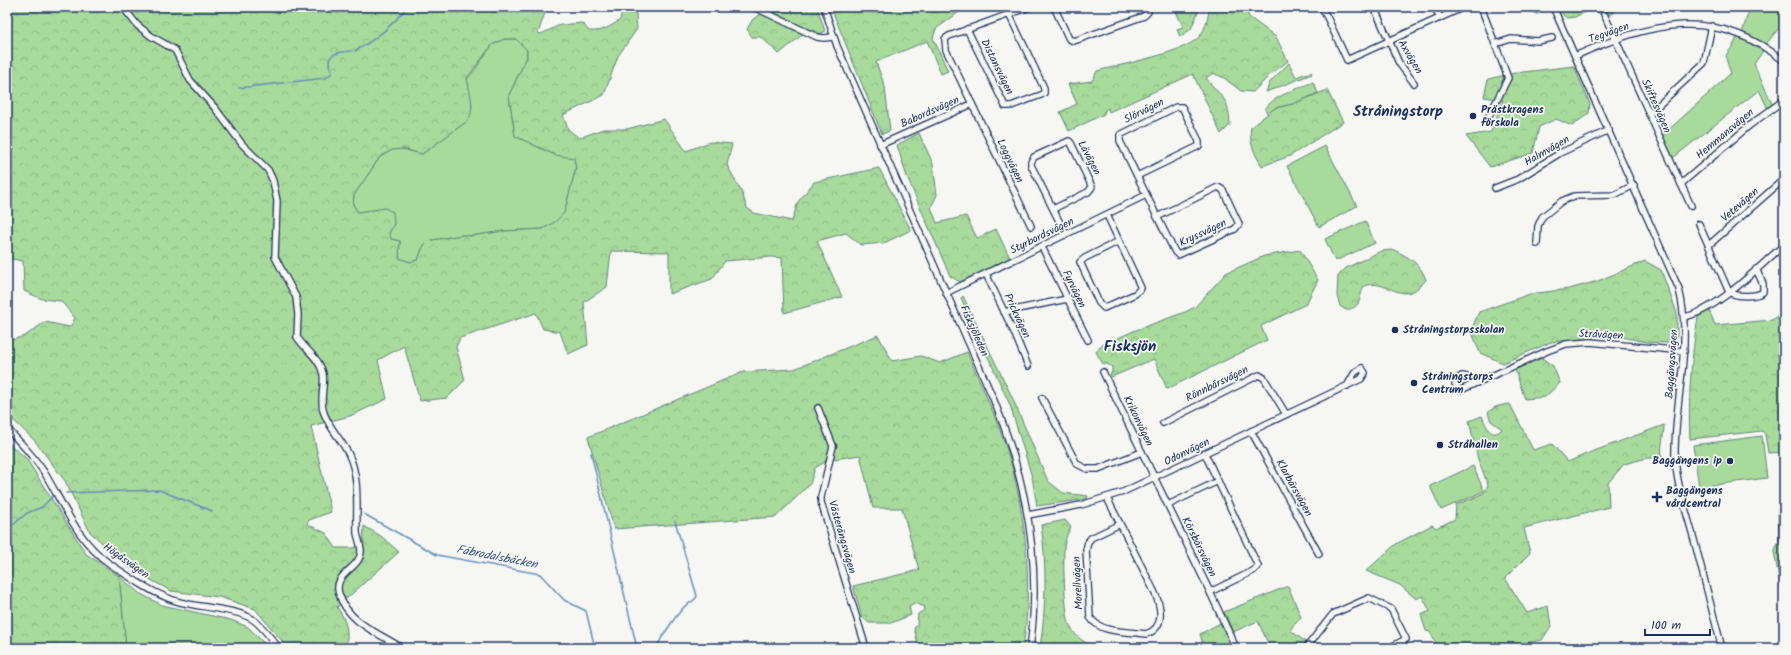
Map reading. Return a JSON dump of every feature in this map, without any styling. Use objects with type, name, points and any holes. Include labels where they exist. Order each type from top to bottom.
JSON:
[{"type":"street","points":[[123,7],[137,25],[151,36],[175,50],[190,80],[215,108],[242,144],[268,170],[273,181],[277,201],[275,257],[296,297],[298,309],[297,337],[320,366],[324,383],[322,405],[324,415],[346,449],[353,466],[355,476],[357,534],[361,551],[358,560],[340,579],[338,589],[339,595],[343,603],[356,619],[402,648]]},
{"type":"street","points":[[754,7],[817,37],[833,37]]},
{"type":"street","name":"Fisksjöleden","points":[[824,7],[833,37],[1006,429],[1020,473],[1028,515],[1033,561],[1034,589],[1030,648]]},
{"type":"street","name":"Babordsvägen","points":[[880,145],[972,104],[944,46],[945,39],[949,36],[1028,7]]},
{"type":"street","points":[[1054,7],[1069,39],[1074,41],[1144,16],[1148,12],[1147,7]]},
{"type":"street","name":"Axvägen","points":[[1321,7],[1347,60],[1464,7]]},
{"type":"street","points":[[1374,7],[1389,42]]},
{"type":"street","points":[[1434,7],[1440,18]]},
{"type":"street","points":[[1481,7],[1508,78],[1486,122]]},
{"type":"street","name":"Baggängsvägen","points":[[1553,7],[1674,275],[1680,295],[1684,317],[1684,351],[1676,432],[1676,465],[1684,502],[1722,648]]},
{"type":"street","name":"Distansvägen","points":[[967,30],[1005,106],[1011,106],[1041,95],[1044,93],[1044,88],[1009,14]]},
{"type":"street","name":"Skiftesvägen","points":[[1604,14],[1691,206]]},
{"type":"street","name":"Tegvägen","points":[[1575,56],[1615,39],[1674,25],[1696,24],[1712,26],[1745,36],[1767,48],[1784,61]]},
{"type":"street","points":[[1649,114],[1704,63],[1712,26]]},
{"type":"street","points":[[1495,44],[1511,39],[1538,41],[1552,38]]},
{"type":"street","name":"Axvägen","points":[[1389,42],[1399,63],[1414,83]]},
{"type":"street","name":"Hemmansvägen","points":[[1681,184],[1744,130],[1784,100]]},
{"type":"street","name":"Loggvägen","points":[[972,104],[1031,226]]},
{"type":"street","name":"Slörvägen","points":[[1137,176],[1199,146],[1200,143],[1182,107],[1176,107],[1120,135],[1120,141],[1146,195]]},
{"type":"street","name":"Halmvägen","points":[[1495,188],[1518,179],[1565,151],[1609,130]]},
{"type":"street","name":"Lävägen","points":[[1053,209],[1088,192],[1092,187],[1069,141],[1034,157],[1031,160],[1031,165],[1053,209],[1066,235]]},
{"type":"street","name":"Vetevägen","points":[[1709,245],[1784,179]]},
{"type":"street","points":[[1537,244],[1538,226],[1542,217],[1562,201],[1574,196],[1614,195],[1634,185]]},
{"type":"street","name":"Kryssvägen","points":[[1146,195],[1157,217],[1175,252],[1178,255],[1235,229],[1239,224],[1223,190],[1218,187],[1157,217]]},
{"type":"street","name":"Styrbordsvägen","points":[[946,293],[1146,195]]},
{"type":"street","points":[[1107,215],[1141,288],[1136,294],[1104,308],[1099,303],[1080,262],[1119,241]]},
{"type":"street","points":[[1699,224],[1730,292],[1737,295],[1757,294],[1763,292],[1764,284],[1756,269]]},
{"type":"street","points":[[1684,317],[1699,313],[1730,292],[1784,245]]},
{"type":"street","name":"Fyrvägen","points":[[1042,247],[1088,340]]},
{"type":"street","name":"Prickvägen","points":[[986,274],[1028,366]]},
{"type":"street","points":[[1004,312],[1068,299]]},
{"type":"street","name":"Stråvägen","points":[[1477,382],[1566,344],[1590,342],[1684,351]]},
{"type":"street","name":"Krikonvägen","points":[[1103,372],[1154,478]]},
{"type":"street","name":"Rönnbärsvägen","points":[[1163,423],[1259,375],[1264,378],[1286,414]]},
{"type":"street","name":"Odonvägen","points":[[1028,515],[1063,509],[1107,498],[1154,478],[1347,386]]},
{"type":"street","points":[[1042,398],[1072,457],[1076,464],[1081,467],[1092,470],[1098,469],[1142,452]]},
{"type":"street","name":"Västerängsvägen","points":[[818,408],[833,446],[821,496],[821,502],[866,648]]},
{"type":"street","name":"Högåsvägen","points":[[7,428],[32,454],[56,492],[78,532],[100,556],[129,576],[165,597],[191,605],[237,613],[254,620],[279,648]]},
{"type":"street","name":"Klarbärsvägen","points":[[1251,431],[1319,554]]},
{"type":"street","name":"Körsbärsvägen","points":[[1154,478],[1210,592],[1253,571],[1258,566],[1205,454]]},
{"type":"street","points":[[1168,505],[1218,481]]},
{"type":"street","name":"Morellvägen","points":[[1107,498],[1154,591],[1160,609],[1160,619],[1156,629],[1146,634],[1104,628],[1096,625],[1090,617],[1086,550],[1088,542],[1091,538],[1120,524]]},
{"type":"street","points":[[1210,592],[1236,648]]},
{"type":"street","points":[[1306,648],[1333,614],[1369,598],[1391,609],[1406,639],[1389,648]]},
{"type":"green space","points":[[7,7],[547,7],[538,33],[541,34],[560,25],[582,23],[589,31],[602,30],[620,20],[623,7],[631,7],[636,14],[637,29],[618,56],[604,95],[563,115],[568,129],[579,138],[603,129],[627,129],[664,119],[686,151],[710,142],[732,144],[727,165],[742,193],[747,208],[754,213],[792,221],[798,202],[814,182],[879,168],[911,230],[884,243],[861,245],[846,233],[817,241],[842,297],[784,313],[782,258],[771,257],[725,261],[712,279],[669,294],[669,252],[611,251],[607,287],[584,302],[588,345],[568,354],[560,332],[543,329],[536,313],[460,338],[456,347],[465,380],[447,398],[420,401],[404,346],[378,360],[387,399],[350,416],[311,426],[331,512],[309,520],[307,524],[326,533],[336,548],[354,548],[363,543],[364,526],[381,536],[399,552],[337,607],[345,621],[347,631],[345,648],[288,648],[255,609],[219,597],[171,591],[131,569],[90,532],[65,481],[35,441],[7,414],[7,341],[25,336],[45,322],[70,327],[75,318],[61,301],[42,299],[24,291],[23,261],[7,258],[7,120],[10,119],[11,87],[7,87]],"holes":[[[504,39],[516,39],[527,50],[527,57],[509,95],[515,136],[555,155],[574,158],[576,168],[564,213],[555,222],[543,229],[504,231],[471,236],[462,235],[427,241],[418,260],[410,262],[399,258],[400,241],[391,239],[389,233],[394,224],[393,212],[385,208],[358,212],[353,205],[354,195],[380,157],[392,150],[403,149],[422,154],[466,122],[469,118],[472,107],[467,78],[492,45]]]},
{"type":"green space","points":[[760,7],[817,7],[825,31],[821,34],[808,28],[801,36],[779,54],[761,37],[752,37],[747,29],[753,19],[760,15]]},
{"type":"green space","points":[[833,7],[966,7],[936,29],[933,38],[948,71],[941,74],[927,41],[876,62],[885,87],[890,131],[882,134],[834,15]]},
{"type":"green space","points":[[1174,7],[1200,7],[1191,29],[1180,37],[1177,29],[1183,27]]},
{"type":"green space","points":[[1210,7],[1245,7],[1249,17],[1276,37],[1288,61],[1271,74],[1253,92],[1241,91],[1224,78],[1213,73],[1206,78],[1223,98],[1228,108],[1230,125],[1221,134],[1193,74],[1109,112],[1108,108],[1105,110],[1104,114],[1069,131],[1060,112],[1077,104],[1068,84],[1092,81],[1097,71],[1168,53],[1193,42],[1200,36],[1204,29]]},
{"type":"green space","points":[[1559,7],[1611,7],[1614,13],[1603,17],[1593,8],[1575,17],[1567,18],[1563,15]]},
{"type":"green space","points":[[1740,7],[1776,7],[1784,11],[1784,22],[1766,44],[1742,33],[1749,11]]},
{"type":"green space","points":[[1737,36],[1763,51],[1754,64],[1773,106],[1768,109],[1759,90],[1673,158],[1662,136],[1731,73],[1726,55],[1735,43]]},
{"type":"green space","points":[[504,39],[516,39],[527,50],[527,57],[509,95],[515,136],[555,155],[574,157],[576,168],[564,213],[555,222],[543,229],[504,231],[471,236],[462,235],[427,241],[418,260],[410,262],[399,258],[400,241],[391,239],[389,233],[394,224],[358,212],[353,205],[354,195],[380,157],[392,150],[403,149],[422,154],[466,122],[472,106],[467,79],[492,45]]},
{"type":"green space","points":[[1289,63],[1296,77],[1311,72],[1312,74],[1266,92],[1270,82]]},
{"type":"green space","points":[[1574,66],[1590,104],[1589,113],[1572,126],[1556,119],[1539,127],[1533,153],[1490,167],[1466,136],[1491,132],[1503,100],[1484,97],[1488,79],[1515,73]]},
{"type":"green space","points":[[1313,82],[1318,93],[1293,104],[1275,108],[1268,114],[1265,110],[1268,105],[1279,97]]},
{"type":"green space","points":[[1327,90],[1343,122],[1290,156],[1262,166],[1251,143],[1251,127],[1275,108],[1293,104]]},
{"type":"green space","points":[[919,133],[933,164],[937,195],[931,207],[937,223],[966,216],[977,238],[996,229],[1010,258],[960,282],[950,276],[907,177],[897,145]]},
{"type":"green space","points":[[1325,146],[1357,206],[1319,227],[1287,166]]},
{"type":"green space","points":[[1365,221],[1375,243],[1335,261],[1325,239]]},
{"type":"green space","points":[[1300,250],[1318,280],[1306,304],[1261,326],[1267,340],[1167,389],[1154,359],[1109,378],[1112,367],[1107,364],[1103,364],[1096,352],[1100,346],[1195,307],[1226,273],[1264,256]]},
{"type":"green space","points":[[1394,250],[1405,255],[1418,265],[1426,280],[1415,290],[1405,293],[1383,286],[1371,284],[1364,286],[1358,304],[1355,307],[1346,310],[1340,306],[1337,296],[1338,276],[1346,268],[1381,251]]},
{"type":"green space","points":[[1645,261],[1661,270],[1677,313],[1677,337],[1667,343],[1647,342],[1616,336],[1551,342],[1503,363],[1480,353],[1471,330],[1479,312],[1530,294],[1569,289],[1598,281]]},
{"type":"green space","points":[[963,296],[1012,397],[1048,481],[1063,493],[1088,496],[1087,499],[1037,506],[1032,477],[1010,405],[961,298]]},
{"type":"green space","points":[[1709,310],[1715,325],[1772,320],[1784,310],[1784,452],[1768,453],[1765,434],[1762,431],[1690,439],[1690,393],[1698,317]]},
{"type":"green space","points":[[878,335],[892,361],[921,356],[940,363],[967,352],[989,402],[1008,453],[1021,508],[1026,548],[1028,588],[1023,648],[919,648],[914,628],[917,625],[918,614],[924,610],[925,607],[914,603],[909,606],[911,615],[891,623],[869,623],[862,617],[853,586],[919,570],[902,508],[873,508],[860,455],[828,460],[815,468],[810,484],[776,517],[614,529],[588,437],[743,372],[794,369]]},
{"type":"green space","points":[[1542,358],[1553,366],[1560,383],[1545,397],[1525,399],[1515,370]]},
{"type":"green space","points":[[1510,404],[1533,450],[1552,444],[1568,462],[1664,425],[1661,450],[1662,458],[1647,458],[1624,464],[1608,483],[1609,507],[1524,528],[1530,553],[1505,578],[1527,613],[1548,606],[1551,626],[1542,640],[1500,648],[1438,648],[1430,632],[1426,631],[1421,615],[1430,611],[1422,596],[1416,599],[1400,585],[1366,571],[1396,544],[1432,525],[1436,528],[1455,519],[1456,505],[1484,493],[1488,485],[1478,459],[1469,421],[1482,416],[1485,424],[1492,433],[1498,432],[1502,429],[1491,421],[1488,413],[1495,407]]},
{"type":"green space","name":"Baggängens ip","points":[[1762,436],[1767,478],[1699,487],[1693,445]]},
{"type":"green space","points":[[7,442],[26,458],[86,554],[119,576],[126,648],[7,648]]},
{"type":"green space","points":[[1473,466],[1484,491],[1441,510],[1430,486]]},
{"type":"green space","points":[[1778,508],[1784,508],[1784,604],[1774,552],[1779,541]]},
{"type":"green space","points":[[1065,520],[1071,527],[1064,547],[1065,590],[1068,621],[1079,637],[1085,642],[1098,648],[1040,648],[1044,618],[1045,586],[1041,525]]},
{"type":"green space","points":[[119,576],[139,593],[162,605],[231,620],[248,627],[269,648],[184,648],[180,645],[177,648],[126,648]]},
{"type":"green space","points":[[1288,586],[1301,617],[1290,630],[1307,643],[1303,648],[1270,648],[1258,621],[1233,632],[1224,612]]},
{"type":"green space","points":[[1222,622],[1230,642],[1225,648],[1204,648],[1200,634]]},
{"type":"waterway","points":[[355,51],[383,32],[407,7]]},
{"type":"waterway","points":[[1523,7],[1537,14],[1540,12]]},
{"type":"waterway","points":[[239,88],[326,78],[332,73],[329,62],[330,58],[336,53],[352,51]]},
{"type":"waterway","points":[[591,453],[637,648]]},
{"type":"waterway","points":[[66,493],[159,490],[212,511]]},
{"type":"waterway","points":[[7,530],[27,513],[42,507],[53,496]]},
{"type":"waterway","name":"Fäbrodalsbäcken","points":[[364,514],[437,555],[540,574],[564,600],[586,611],[595,648]]},
{"type":"waterway","points":[[656,648],[668,627],[679,613],[685,606],[695,600],[697,596],[675,521]]},
{"type":"place","name":"Prästkragens förskola","points":[[1473,116]]},
{"type":"place","name":"Stråningstorpsskolan","points":[[1395,330]]},
{"type":"place","name":"Stråningstorps Centrum","points":[[1414,383]]},
{"type":"place","name":"Stråhallen","points":[[1440,445]]},
{"type":"place","name":"Baggängens ip","points":[[1730,461]]},
{"type":"place","name":"Baggängens vårdcentral","points":[[1657,497]]},
{"type":"district","name":"Stråningstorp","points":[[1398,112]]},
{"type":"district","name":"Fisksjön","points":[[1130,347]]}]
